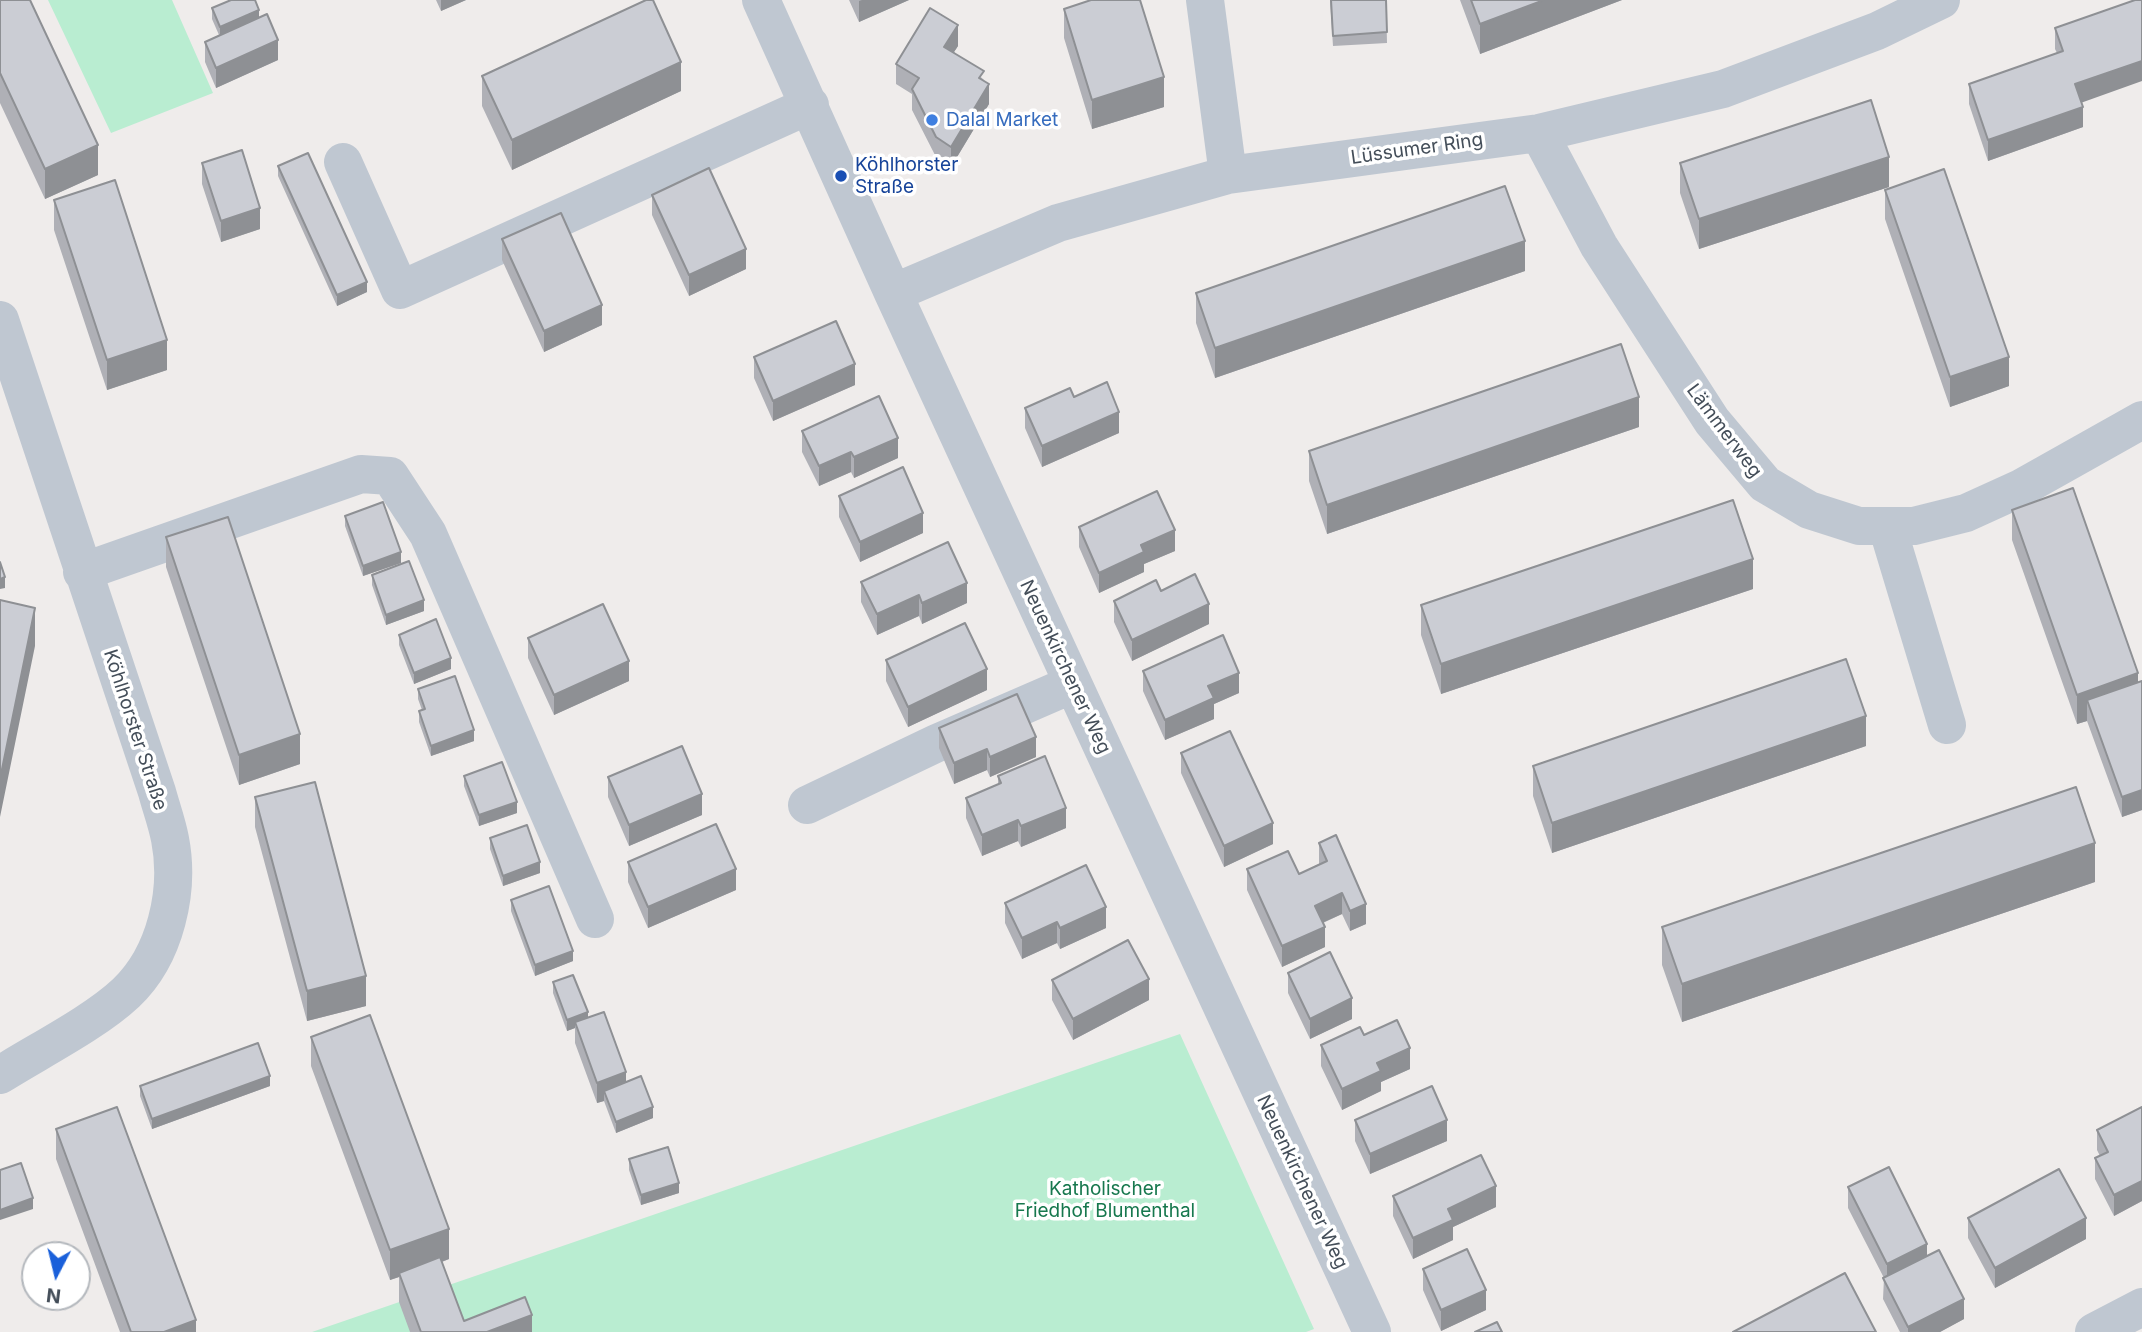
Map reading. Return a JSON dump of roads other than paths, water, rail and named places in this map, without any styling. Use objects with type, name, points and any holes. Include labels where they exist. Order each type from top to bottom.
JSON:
[{"type":"street","name":"Neuenkirchener Weg","points":[[761,0],[810,104],[892,293],[1372,1332]]},
{"type":"street","points":[[1205,0],[1228,175]]},
{"type":"street","name":"Lüssumer Ring","points":[[892,293],[1058,223],[1228,175],[1539,133],[1723,89],[1877,31],[1941,0]]},
{"type":"street","points":[[343,162],[400,290],[810,104]]},
{"type":"street","name":"Lämmerweg","points":[[1539,133],[1606,258],[1712,421],[1765,484],[1809,510],[1859,526],[1914,526],[1966,513],[2021,488],[2142,420]]},
{"type":"street","name":"Köhlhorster Straße","points":[[0,320],[157,792],[170,838],[174,874],[166,926],[150,961],[127,992],[99,1014],[0,1074]]},
{"type":"street","points":[[82,572],[361,474],[390,476],[428,534],[595,919]]},
{"type":"street","points":[[1887,526],[1947,725]]},
{"type":"street","points":[[807,805],[937,743],[1073,684]]},
{"type":"street","points":[[2094,1332],[2142,1307]]},
{"type":"place","name":"Dalal Market","points":[[932,120]]},
{"type":"place","name":"Köhlhorster Straße","points":[[841,176]]},
{"type":"park label","name":"Katholischer Friedhof Blumenthal","points":[[1105,1200]]}]
